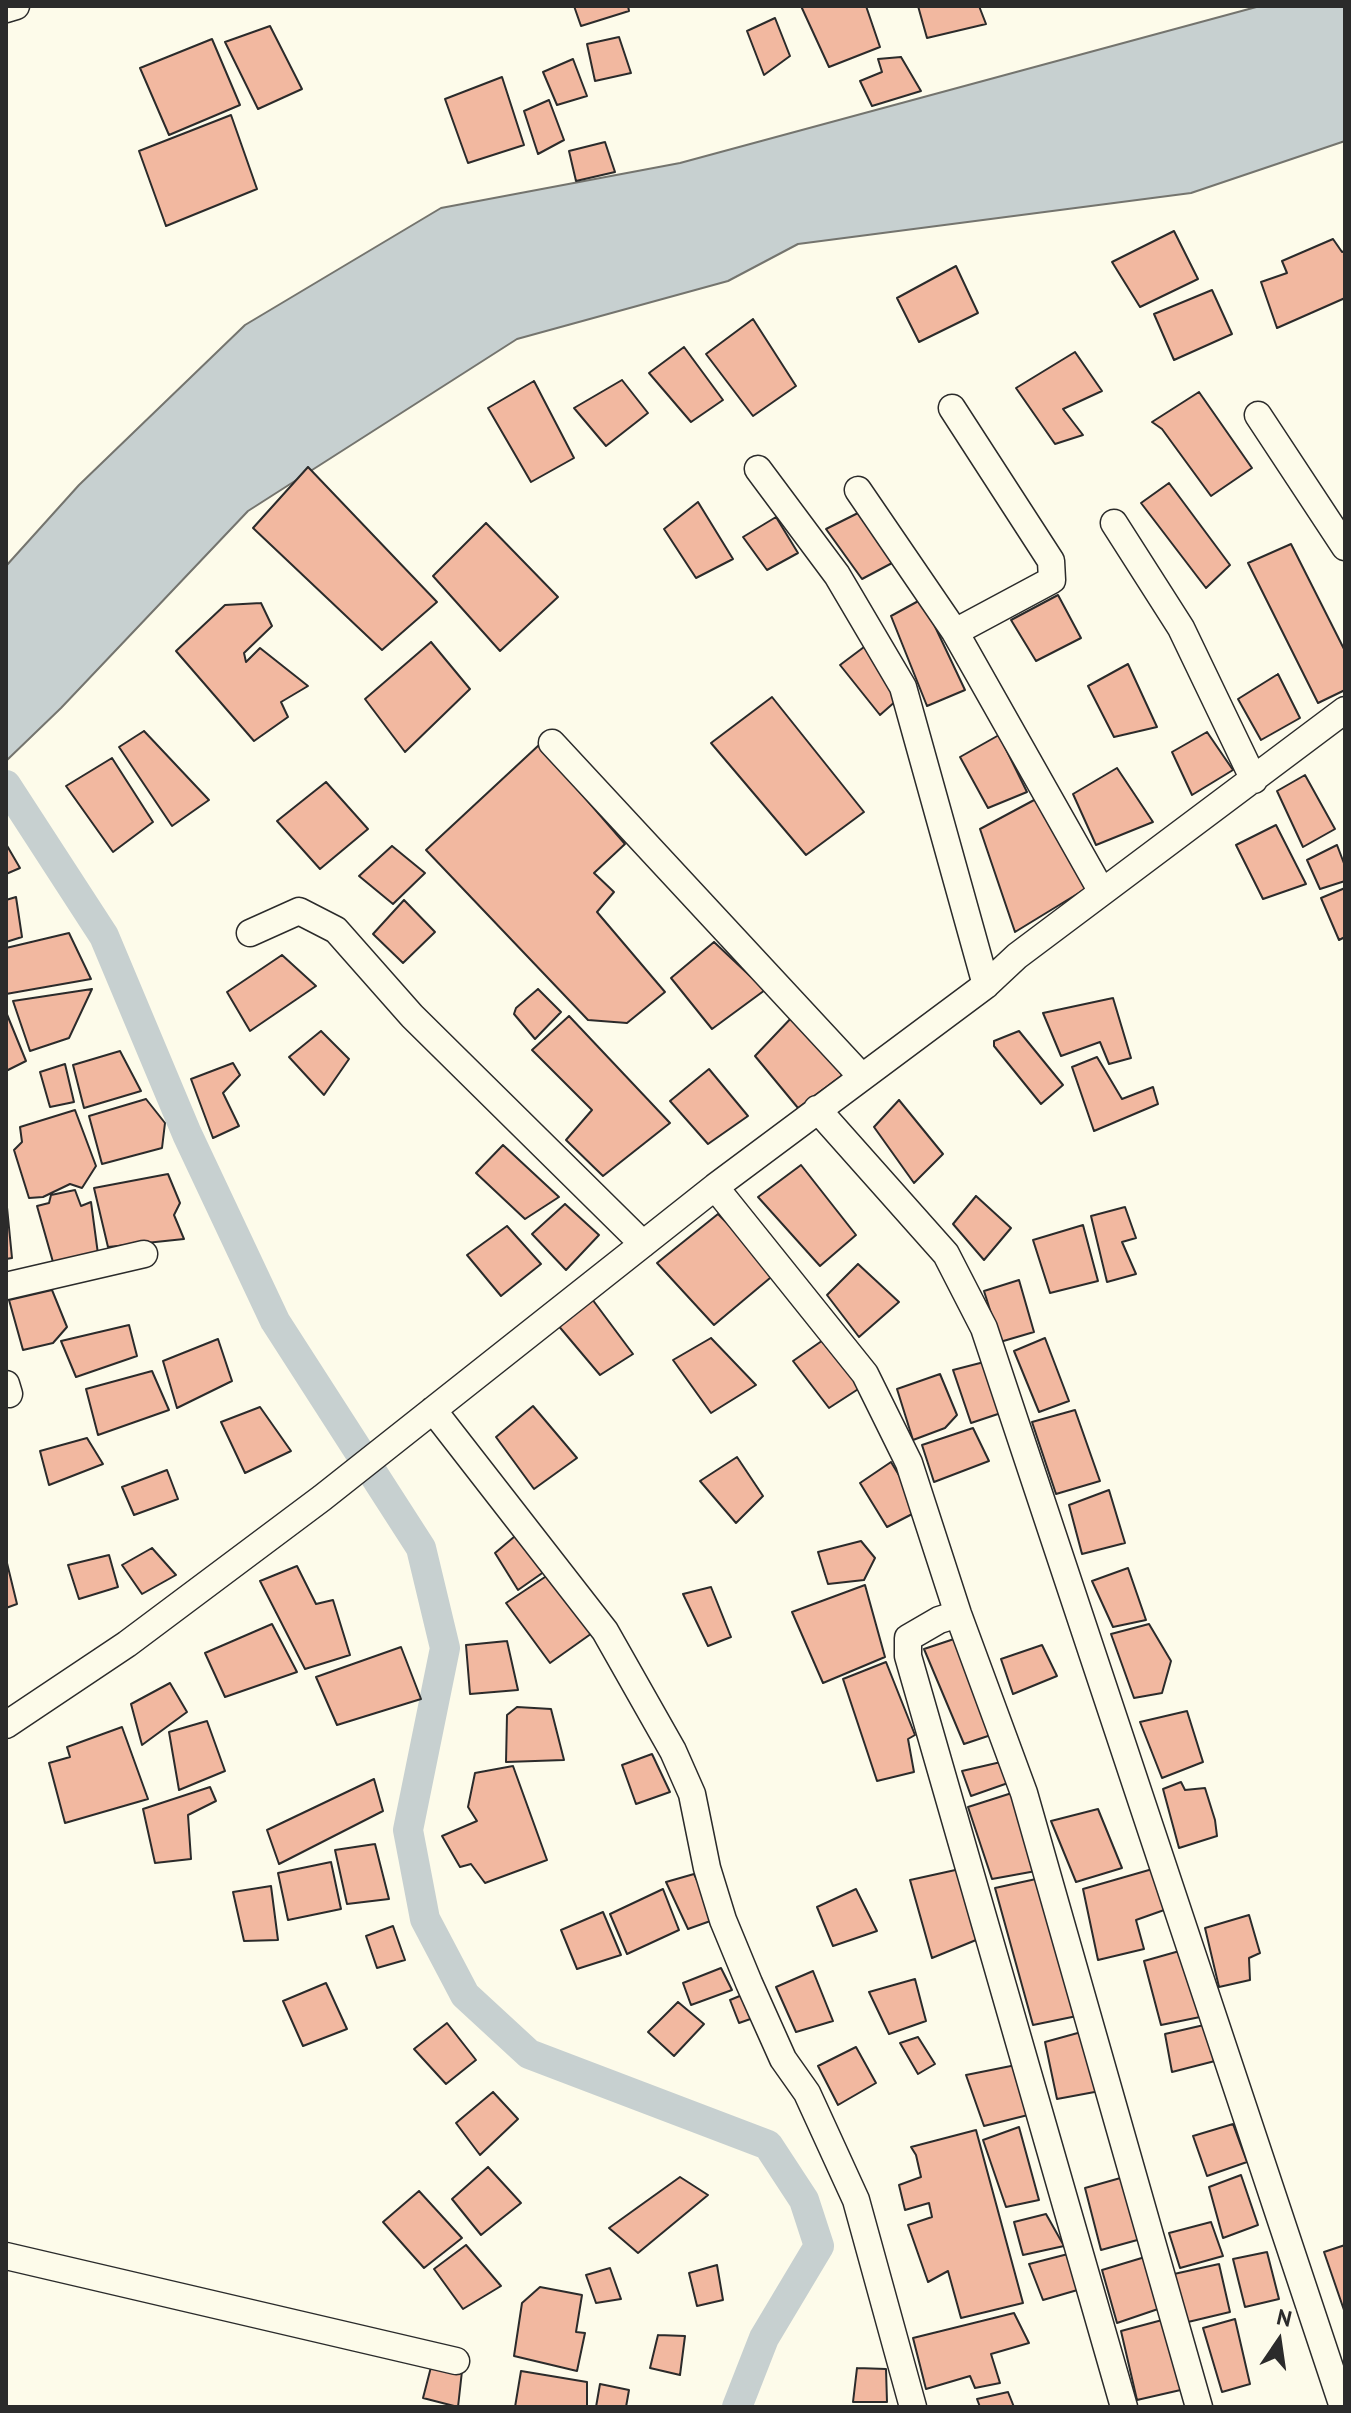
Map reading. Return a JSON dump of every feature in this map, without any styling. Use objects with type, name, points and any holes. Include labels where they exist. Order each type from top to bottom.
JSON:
[{"type":"street","points":[[6,9],[16,6]]},
{"type":"street","points":[[952,408],[1051,561],[1052,580],[955,632]]},
{"type":"street","points":[[1258,415],[1345,547]]},
{"type":"street","points":[[758,469],[837,575],[903,687],[986,985]]},
{"type":"street","points":[[858,490],[955,632],[1102,892]]},
{"type":"street","points":[[1114,523],[1181,628],[1254,780]]},
{"type":"street","points":[[6,1725],[127,1644],[322,1498],[715,1187],[986,985],[1017,956],[1345,710]]},
{"type":"street","points":[[552,743],[862,1077]]},
{"type":"street","points":[[250,933],[299,911],[336,930],[412,1016],[643,1244]]},
{"type":"street","points":[[817,1109],[946,1254],[984,1328],[1343,2407]]},
{"type":"street","points":[[715,1187],[865,1374],[909,1463],[958,1614],[1024,1793],[1199,2407]]},
{"type":"street","points":[[6,1286],[144,1254]]},
{"type":"street","points":[[429,1412],[605,1631],[673,1751],[692,1794],[707,1868],[723,1920],[783,2059],[807,2093],[856,2200],[913,2407]]},
{"type":"street","points":[[958,1614],[939,1620],[908,1638],[908,1656],[1124,2407]]},
{"type":"street","points":[[6,2256],[456,2361]]},
{"type":"shaded area","points":[[1260,6],[1345,6],[1345,141],[1191,193],[798,244],[728,281],[517,339],[248,511],[61,708],[6,761],[6,566],[79,485],[245,325],[441,208],[680,163]]},
{"type":"building","points":[[574,6],[628,6],[629,11],[581,26]]},
{"type":"building","points":[[801,6],[866,6],[880,47],[829,67]]},
{"type":"building","points":[[918,6],[979,6],[986,24],[927,38]]},
{"type":"building","points":[[775,18],[790,56],[764,75],[747,31]]},
{"type":"building","points":[[270,26],[302,89],[258,109],[225,42]]},
{"type":"building","points":[[619,37],[631,73],[595,81],[587,44]]},
{"type":"building","points":[[212,39],[240,105],[169,135],[140,68]]},
{"type":"building","points":[[901,57],[921,91],[872,106],[860,81],[882,72],[878,59]]},
{"type":"building","points":[[573,59],[587,96],[557,105],[543,72]]},
{"type":"building","points":[[502,77],[524,145],[468,163],[445,99]]},
{"type":"building","points":[[549,100],[564,140],[538,154],[524,111]]},
{"type":"building","points":[[231,115],[257,189],[166,226],[139,151]]},
{"type":"building","points":[[605,142],[615,172],[576,181],[569,151]]},
{"type":"building","points":[[1174,231],[1198,279],[1140,307],[1112,262]]},
{"type":"building","points":[[1333,239],[1342,252],[1345,251],[1345,298],[1277,328],[1261,282],[1287,273],[1282,261]]},
{"type":"building","points":[[956,266],[978,313],[919,342],[897,298]]},
{"type":"building","points":[[1212,290],[1232,334],[1174,360],[1154,314]]},
{"type":"building","points":[[753,319],[796,386],[753,416],[706,354]]},
{"type":"building","points":[[684,347],[723,400],[691,422],[649,373]]},
{"type":"building","points":[[1075,352],[1102,391],[1063,409],[1083,435],[1055,444],[1016,388]]},
{"type":"building","points":[[622,380],[648,413],[606,446],[574,408]]},
{"type":"building","points":[[534,381],[574,458],[531,482],[488,408]]},
{"type":"building","points":[[1199,392],[1252,468],[1211,496],[1162,429],[1152,422]]},
{"type":"building","points":[[308,467],[437,602],[382,650],[253,528]]},
{"type":"building","points":[[1169,483],[1230,565],[1206,588],[1141,503]]},
{"type":"building","points":[[698,502],[733,559],[696,578],[664,529]]},
{"type":"building","points":[[860,512],[894,562],[862,579],[826,529]]},
{"type":"building","points":[[776,517],[798,553],[767,570],[743,537]]},
{"type":"building","points":[[486,523],[558,597],[500,651],[433,576]]},
{"type":"building","points":[[1291,544],[1345,651],[1345,690],[1318,703],[1248,563]]},
{"type":"building","points":[[1058,595],[1081,638],[1036,661],[1011,620]]},
{"type":"building","points":[[922,599],[965,690],[927,706],[891,616]]},
{"type":"building","points":[[261,603],[272,626],[244,653],[246,662],[260,648],[308,686],[281,702],[288,717],[254,741],[176,651],[225,605]]},
{"type":"building","points":[[431,642],[470,689],[405,752],[365,699]]},
{"type":"building","points":[[868,644],[897,700],[880,715],[840,665]]},
{"type":"building","points":[[1128,664],[1157,727],[1114,737],[1088,686]]},
{"type":"building","points":[[1278,674],[1300,718],[1261,740],[1238,699]]},
{"type":"building","points":[[772,697],[864,812],[806,855],[711,743]]},
{"type":"building","points":[[144,731],[209,800],[172,826],[119,747]]},
{"type":"building","points":[[1207,732],[1233,770],[1192,795],[1172,752]]},
{"type":"building","points":[[999,735],[1027,792],[988,808],[960,757]]},
{"type":"building","points":[[539,745],[625,844],[594,873],[614,892],[597,912],[665,992],[627,1023],[588,1020],[426,850]]},
{"type":"building","points":[[112,758],[153,822],[113,852],[66,786]]},
{"type":"building","points":[[1117,768],[1153,822],[1096,845],[1073,794]]},
{"type":"building","points":[[1305,775],[1335,829],[1303,847],[1277,791]]},
{"type":"building","points":[[326,782],[368,829],[320,869],[277,821]]},
{"type":"building","points":[[1036,799],[1087,888],[1015,932],[980,829]]},
{"type":"building","points":[[1276,825],[1306,884],[1263,899],[1236,845]]},
{"type":"building","points":[[6,844],[20,868],[6,874]]},
{"type":"building","points":[[1337,845],[1345,866],[1345,881],[1320,889],[1307,860]]},
{"type":"building","points":[[392,846],[425,873],[393,904],[359,876]]},
{"type":"building","points":[[1345,888],[1345,937],[1339,940],[1321,898]]},
{"type":"building","points":[[16,897],[22,937],[6,942],[6,900]]},
{"type":"building","points":[[404,900],[435,932],[403,963],[373,934]]},
{"type":"building","points":[[69,933],[91,979],[6,994],[6,948]]},
{"type":"building","points":[[714,942],[765,990],[712,1029],[671,978]]},
{"type":"building","points":[[282,955],[316,986],[250,1031],[227,992]]},
{"type":"building","points":[[92,989],[69,1038],[30,1051],[13,1001]]},
{"type":"building","points":[[538,989],[561,1012],[535,1039],[514,1014],[516,1008]]},
{"type":"building","points":[[1113,998],[1131,1058],[1109,1064],[1100,1042],[1061,1056],[1043,1013]]},
{"type":"building","points":[[6,1012],[26,1061],[6,1071]]},
{"type":"building","points":[[794,1015],[848,1071],[798,1108],[755,1056]]},
{"type":"building","points":[[569,1016],[670,1123],[603,1176],[566,1140],[592,1110],[532,1050]]},
{"type":"building","points":[[321,1031],[349,1059],[324,1095],[289,1057]]},
{"type":"building","points":[[1019,1031],[1063,1085],[1041,1104],[994,1046],[994,1041]]},
{"type":"building","points":[[120,1051],[141,1091],[84,1108],[73,1065]]},
{"type":"building","points":[[1097,1057],[1122,1099],[1153,1087],[1158,1104],[1094,1131],[1072,1067]]},
{"type":"building","points":[[233,1063],[240,1075],[223,1093],[239,1126],[213,1138],[191,1079]]},
{"type":"building","points":[[65,1064],[74,1102],[50,1107],[40,1072]]},
{"type":"building","points":[[709,1069],[748,1116],[708,1144],[670,1101]]},
{"type":"building","points":[[146,1099],[165,1123],[162,1148],[102,1164],[89,1116]]},
{"type":"building","points":[[899,1100],[943,1154],[914,1183],[874,1127]]},
{"type":"building","points":[[75,1110],[96,1166],[82,1188],[70,1184],[43,1197],[29,1198],[14,1150],[22,1142],[20,1127]]},
{"type":"building","points":[[503,1145],[559,1197],[525,1219],[476,1173]]},
{"type":"building","points":[[801,1165],[856,1235],[820,1266],[758,1197]]},
{"type":"building","points":[[168,1174],[180,1203],[174,1215],[184,1239],[108,1247],[94,1188]]},
{"type":"building","points":[[75,1190],[81,1206],[91,1202],[98,1254],[53,1262],[37,1206],[49,1203],[51,1195]]},
{"type":"building","points":[[976,1196],[1011,1228],[984,1260],[953,1224]]},
{"type":"building","points":[[6,1197],[12,1258],[6,1259]]},
{"type":"building","points":[[565,1204],[599,1235],[566,1270],[532,1234]]},
{"type":"building","points":[[1125,1207],[1136,1238],[1122,1242],[1136,1274],[1107,1282],[1091,1216]]},
{"type":"building","points":[[718,1214],[776,1273],[714,1325],[657,1263]]},
{"type":"building","points":[[1083,1225],[1098,1281],[1050,1293],[1033,1240]]},
{"type":"building","points":[[507,1226],[541,1264],[501,1296],[467,1255]]},
{"type":"building","points":[[858,1264],[899,1302],[859,1337],[827,1295]]},
{"type":"building","points":[[1019,1280],[1034,1332],[1000,1342],[984,1291]]},
{"type":"building","points":[[52,1290],[67,1327],[53,1343],[23,1350],[9,1300]]},
{"type":"building","points":[[592,1299],[633,1354],[600,1375],[557,1324]]},
{"type":"building","points":[[129,1325],[137,1356],[76,1377],[61,1341]]},
{"type":"building","points":[[711,1338],[756,1385],[711,1413],[673,1360]]},
{"type":"building","points":[[826,1338],[863,1386],[829,1408],[793,1361]]},
{"type":"building","points":[[1045,1338],[1069,1401],[1039,1412],[1014,1351]]},
{"type":"building","points":[[218,1339],[232,1381],[177,1408],[163,1361]]},
{"type":"building","points":[[988,1361],[1004,1412],[971,1423],[953,1370]]},
{"type":"building","points":[[152,1371],[169,1410],[98,1435],[86,1389]]},
{"type":"building","points":[[940,1374],[957,1415],[945,1428],[913,1440],[897,1389]]},
{"type":"building","points":[[533,1406],[577,1458],[534,1489],[496,1437]]},
{"type":"building","points":[[260,1407],[291,1451],[245,1473],[221,1422]]},
{"type":"building","points":[[1075,1410],[1100,1481],[1056,1494],[1032,1422]]},
{"type":"building","points":[[973,1428],[989,1461],[934,1482],[922,1445]]},
{"type":"building","points":[[87,1438],[103,1464],[49,1485],[40,1451]]},
{"type":"building","points":[[737,1457],[763,1496],[736,1523],[700,1481]]},
{"type":"building","points":[[891,1462],[920,1510],[887,1527],[860,1483]]},
{"type":"building","points":[[167,1470],[178,1499],[134,1515],[122,1487]]},
{"type":"building","points":[[1109,1490],[1125,1543],[1082,1554],[1069,1505]]},
{"type":"building","points":[[521,1531],[548,1569],[518,1590],[495,1553]]},
{"type":"building","points":[[861,1541],[875,1558],[864,1580],[828,1584],[818,1552]]},
{"type":"building","points":[[152,1548],[176,1575],[142,1594],[122,1565]]},
{"type":"building","points":[[109,1555],[118,1587],[79,1599],[68,1565]]},
{"type":"building","points":[[6,1559],[17,1604],[6,1608]]},
{"type":"building","points":[[297,1566],[316,1604],[333,1600],[350,1655],[305,1669],[260,1581]]},
{"type":"building","points":[[1128,1568],[1146,1620],[1113,1627],[1092,1581]]},
{"type":"building","points":[[551,1573],[595,1631],[550,1663],[506,1603]]},
{"type":"building","points":[[865,1585],[885,1657],[823,1683],[792,1612]]},
{"type":"building","points":[[711,1587],[731,1637],[708,1646],[683,1594]]},
{"type":"building","points":[[272,1624],[297,1672],[225,1697],[205,1653]]},
{"type":"building","points":[[1149,1624],[1171,1661],[1162,1693],[1134,1698],[1111,1634]]},
{"type":"building","points":[[957,1638],[994,1734],[964,1744],[924,1649]]},
{"type":"building","points":[[507,1641],[518,1690],[470,1694],[466,1645]]},
{"type":"building","points":[[1042,1645],[1057,1676],[1013,1694],[1001,1659]]},
{"type":"building","points":[[401,1647],[421,1699],[337,1725],[316,1677]]},
{"type":"building","points":[[886,1662],[915,1735],[908,1739],[914,1772],[877,1781],[843,1679]]},
{"type":"building","points":[[170,1683],[187,1712],[142,1745],[131,1704]]},
{"type":"building","points":[[517,1707],[551,1709],[564,1760],[506,1762],[507,1715]]},
{"type":"building","points":[[1187,1711],[1203,1762],[1162,1778],[1140,1722]]},
{"type":"building","points":[[207,1721],[225,1771],[179,1790],[169,1732]]},
{"type":"building","points":[[122,1727],[148,1799],[65,1823],[49,1763],[70,1757],[67,1747]]},
{"type":"building","points":[[652,1754],[670,1792],[636,1804],[622,1765]]},
{"type":"building","points":[[1001,1762],[1008,1783],[971,1796],[962,1771]]},
{"type":"building","points":[[513,1766],[547,1860],[485,1883],[471,1864],[460,1867],[442,1836],[477,1821],[468,1807],[475,1773]]},
{"type":"building","points":[[374,1779],[383,1811],[279,1864],[267,1830]]},
{"type":"building","points":[[1181,1782],[1185,1790],[1205,1788],[1217,1836],[1179,1848],[1163,1789]]},
{"type":"building","points":[[210,1787],[216,1801],[188,1815],[191,1859],[155,1863],[143,1809]]},
{"type":"building","points":[[1015,1792],[1036,1871],[992,1879],[968,1807]]},
{"type":"building","points":[[1098,1809],[1122,1868],[1076,1882],[1051,1821]]},
{"type":"building","points":[[375,1844],[389,1899],[347,1904],[335,1850]]},
{"type":"building","points":[[331,1862],[341,1909],[288,1920],[278,1873]]},
{"type":"building","points":[[1156,1868],[1167,1909],[1136,1920],[1144,1949],[1098,1960],[1083,1889]]},
{"type":"building","points":[[960,1869],[981,1938],[932,1958],[910,1880]]},
{"type":"building","points":[[694,1874],[716,1919],[688,1929],[666,1882]]},
{"type":"building","points":[[1036,1879],[1077,2016],[1033,2025],[995,1888]]},
{"type":"building","points":[[271,1886],[278,1940],[244,1941],[233,1892]]},
{"type":"building","points":[[663,1889],[679,1930],[627,1954],[610,1914]]},
{"type":"building","points":[[856,1889],[877,1931],[833,1946],[817,1907]]},
{"type":"building","points":[[603,1912],[621,1955],[577,1969],[561,1930]]},
{"type":"building","points":[[1249,1915],[1260,1953],[1249,1958],[1250,1980],[1219,1987],[1205,1928]]},
{"type":"building","points":[[393,1926],[405,1960],[377,1968],[366,1936]]},
{"type":"building","points":[[1183,1950],[1205,2016],[1161,2025],[1144,1961]]},
{"type":"building","points":[[721,1968],[732,1990],[691,2005],[683,1983]]},
{"type":"building","points":[[813,1971],[833,2021],[796,2032],[776,1987]]},
{"type":"building","points":[[915,1979],[926,2021],[889,2034],[869,1992]]},
{"type":"building","points":[[326,1983],[347,2029],[303,2046],[283,2001]]},
{"type":"building","points":[[747,1993],[759,2016],[739,2023],[730,2000]]},
{"type":"building","points":[[678,2002],[704,2024],[674,2056],[648,2032]]},
{"type":"building","points":[[447,2023],[476,2060],[446,2084],[414,2049]]},
{"type":"building","points":[[1204,2025],[1215,2061],[1172,2072],[1165,2034]]},
{"type":"building","points":[[1085,2031],[1100,2091],[1057,2099],[1045,2042]]},
{"type":"building","points":[[918,2037],[935,2064],[918,2074],[900,2043]]},
{"type":"building","points":[[856,2047],[876,2083],[838,2105],[818,2066]]},
{"type":"building","points":[[1016,2065],[1028,2115],[984,2126],[966,2075]]},
{"type":"building","points":[[493,2092],[518,2119],[480,2155],[456,2123]]},
{"type":"building","points":[[1233,2124],[1247,2162],[1207,2176],[1193,2136]]},
{"type":"building","points":[[1019,2127],[1039,2200],[1006,2207],[983,2140]]},
{"type":"building","points":[[976,2130],[1023,2303],[961,2318],[948,2271],[928,2282],[908,2225],[932,2217],[929,2203],[905,2210],[899,2185],[921,2177],[911,2147]]},
{"type":"building","points":[[488,2167],[521,2203],[481,2235],[452,2199]]},
{"type":"building","points":[[1241,2175],[1258,2225],[1223,2238],[1209,2187]]},
{"type":"building","points":[[680,2177],[708,2195],[638,2253],[609,2228]]},
{"type":"building","points":[[1124,2177],[1141,2239],[1101,2250],[1085,2188]]},
{"type":"building","points":[[419,2191],[462,2238],[424,2268],[383,2222]]},
{"type":"building","points":[[1046,2214],[1064,2246],[1023,2255],[1014,2222]]},
{"type":"building","points":[[1211,2222],[1223,2256],[1180,2268],[1169,2233]]},
{"type":"building","points":[[466,2245],[501,2286],[463,2309],[434,2269]]},
{"type":"building","points":[[1345,2245],[1345,2313],[1324,2252]]},
{"type":"building","points":[[1267,2252],[1279,2299],[1245,2307],[1233,2259]]},
{"type":"building","points":[[1068,2254],[1081,2289],[1043,2300],[1029,2264]]},
{"type":"building","points":[[1145,2257],[1161,2308],[1117,2323],[1102,2270]]},
{"type":"building","points":[[1219,2264],[1230,2312],[1188,2322],[1174,2274]]},
{"type":"building","points":[[717,2265],[723,2300],[697,2306],[689,2273]]},
{"type":"building","points":[[610,2268],[621,2299],[596,2303],[586,2275]]},
{"type":"building","points":[[540,2287],[582,2295],[576,2332],[585,2333],[577,2371],[514,2356],[522,2303]]},
{"type":"building","points":[[1014,2313],[1029,2343],[991,2354],[1000,2383],[975,2388],[970,2376],[926,2389],[913,2338]]},
{"type":"building","points":[[1166,2319],[1185,2389],[1137,2400],[1121,2331]]},
{"type":"building","points":[[1235,2319],[1250,2384],[1222,2392],[1203,2328]]},
{"type":"building","points":[[658,2335],[685,2336],[680,2375],[650,2368]]},
{"type":"building","points":[[431,2367],[462,2371],[458,2407],[423,2398]]},
{"type":"building","points":[[857,2368],[886,2369],[887,2402],[853,2402]]},
{"type":"building","points":[[521,2371],[587,2382],[587,2407],[515,2407]]},
{"type":"building","points":[[600,2384],[629,2390],[626,2407],[596,2407]]},
{"type":"building","points":[[1008,2392],[1014,2407],[980,2407],[977,2399]]},
{"type":"waterway","points":[[6,785],[104,936],[187,1134],[275,1321],[421,1548],[445,1648],[408,1830],[425,1919],[465,1995],[529,2054],[768,2145],[804,2200],[819,2246],[764,2338],[737,2407]]}]
